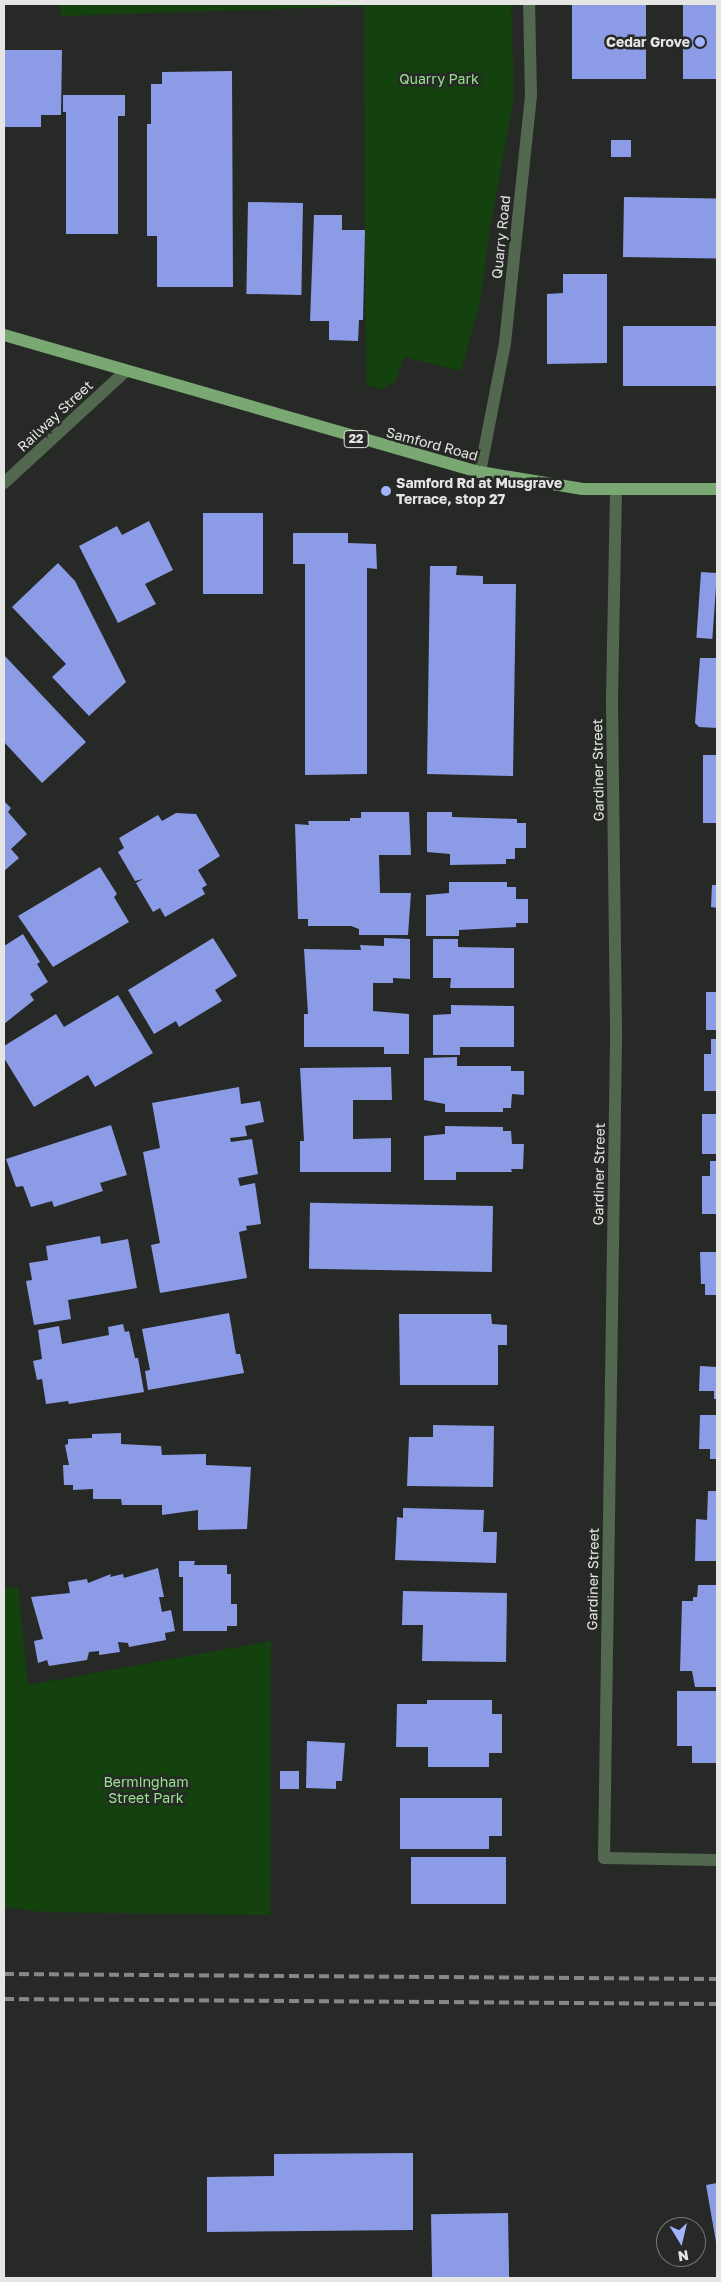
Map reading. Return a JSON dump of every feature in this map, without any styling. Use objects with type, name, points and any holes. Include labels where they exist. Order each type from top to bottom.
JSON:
[{"type":"main road","name":"Samford Road","points":[[4,335],[480,472],[551,485],[616,490],[717,489]]},
{"type":"street","name":"Quarry Road","points":[[480,472],[505,343],[531,96],[529,4]]},
{"type":"street","name":"Railway Street","points":[[4,483],[126,371]]},
{"type":"street","name":"Gardiner Street","points":[[616,490],[612,701],[616,1040],[604,1858],[717,1860]]},
{"type":"green space","name":"Quarry Park","points":[[61,4],[511,4],[514,97],[490,228],[480,302],[461,371],[404,357],[395,382],[380,389],[366,385],[364,6],[61,16]]},
{"type":"green space","name":"Bermingham Street Park","points":[[18,1587],[28,1685],[271,1641],[270,1915],[42,1912],[4,1907],[4,1588]]},
{"type":"building","points":[[572,4],[646,4],[646,79],[572,79]]},
{"type":"building","name":"Cedar Grove","points":[[683,4],[717,4],[717,79],[683,79]]},
{"type":"building","points":[[4,50],[62,50],[61,115],[41,115],[41,127],[4,127]]},
{"type":"building","points":[[232,71],[233,287],[157,287],[157,236],[147,236],[147,124],[151,124],[151,84],[162,84],[162,72]]},
{"type":"building","points":[[63,95],[125,95],[125,116],[118,116],[118,234],[66,234],[66,112],[63,112]]},
{"type":"building","points":[[611,140],[631,140],[631,157],[611,157]]},
{"type":"building","points":[[624,197],[717,199],[716,259],[623,257]]},
{"type":"building","points":[[248,202],[303,203],[301,295],[246,294]]},
{"type":"building","points":[[314,215],[342,215],[342,230],[365,230],[363,320],[359,320],[358,341],[329,340],[329,321],[310,321]]},
{"type":"building","points":[[563,274],[607,274],[607,363],[547,364],[547,294],[563,293]]},
{"type":"building","points":[[623,326],[717,326],[717,386],[623,386]]},
{"type":"building","points":[[203,513],[263,513],[263,594],[203,594]]},
{"type":"building","points":[[149,521],[173,570],[145,584],[156,604],[118,623],[79,546],[117,526],[122,535]]},
{"type":"building","points":[[293,533],[348,533],[348,543],[376,544],[377,569],[367,568],[367,774],[305,775],[305,564],[293,564]]},
{"type":"building","points":[[58,563],[75,581],[126,682],[89,716],[52,677],[66,664],[12,607]]},
{"type":"building","points":[[430,566],[457,566],[456,575],[483,576],[483,584],[516,584],[513,776],[427,774]]},
{"type":"building","points":[[701,572],[717,573],[712,639],[696,638]]},
{"type":"building","points":[[4,655],[86,742],[42,783],[4,742]]},
{"type":"building","points":[[700,658],[717,658],[717,728],[699,727],[695,723]]},
{"type":"building","points":[[703,755],[717,755],[717,823],[703,823]]},
{"type":"building","points":[[4,801],[11,808],[8,812],[27,834],[11,849],[19,858],[4,871]]},
{"type":"building","points":[[361,812],[409,812],[411,855],[379,855],[380,893],[411,893],[408,935],[359,935],[359,929],[351,926],[308,926],[308,919],[298,919],[295,824],[309,825],[308,821],[350,821],[350,818],[361,818]]},
{"type":"building","points":[[427,812],[452,812],[452,817],[517,819],[517,823],[526,823],[526,848],[515,848],[515,859],[506,859],[506,864],[450,865],[450,854],[427,852]]},
{"type":"building","points":[[176,813],[196,814],[220,856],[198,870],[207,885],[202,888],[205,894],[165,917],[160,908],[153,912],[136,883],[143,879],[135,881],[118,852],[124,848],[119,838],[158,815],[162,821]]},
{"type":"building","points":[[100,867],[117,894],[114,897],[129,922],[53,967],[18,916]]},
{"type":"building","points":[[449,882],[507,882],[507,887],[516,887],[516,899],[528,899],[528,923],[516,923],[516,927],[459,930],[459,936],[426,936],[426,895],[449,893]]},
{"type":"building","points":[[712,885],[717,885],[717,908],[711,907]]},
{"type":"building","points":[[23,934],[40,962],[37,964],[48,982],[30,994],[34,1000],[4,1024],[4,946]]},
{"type":"building","points":[[213,938],[237,976],[215,990],[222,1001],[179,1027],[176,1021],[154,1034],[128,990]]},
{"type":"building","points":[[384,938],[410,939],[410,979],[393,978],[393,983],[373,983],[373,1011],[409,1014],[409,1054],[384,1054],[384,1047],[304,1047],[304,1014],[308,1014],[304,949],[361,950],[360,945],[384,946]]},
{"type":"building","points":[[433,939],[458,939],[458,947],[514,948],[514,988],[450,988],[451,978],[433,978]]},
{"type":"building","points":[[706,992],[717,992],[717,1030],[706,1030]]},
{"type":"building","points":[[118,995],[153,1053],[95,1087],[88,1075],[34,1107],[4,1058],[4,1046],[56,1014],[64,1027]]},
{"type":"building","points":[[451,1005],[514,1006],[514,1047],[460,1047],[460,1055],[433,1055],[433,1015],[451,1014]]},
{"type":"building","points":[[711,1039],[717,1039],[717,1091],[704,1091],[704,1054],[711,1054]]},
{"type":"building","points":[[457,1057],[457,1066],[511,1066],[511,1071],[524,1071],[524,1095],[512,1094],[511,1108],[503,1108],[503,1112],[445,1112],[445,1104],[424,1100],[424,1058]]},
{"type":"building","points":[[391,1067],[392,1100],[353,1100],[353,1139],[391,1138],[391,1172],[300,1172],[300,1141],[304,1141],[300,1068]]},
{"type":"building","points":[[239,1087],[241,1104],[260,1101],[264,1122],[245,1126],[247,1136],[230,1138],[231,1142],[252,1139],[258,1174],[238,1178],[240,1186],[255,1183],[261,1224],[246,1226],[247,1230],[239,1232],[247,1278],[160,1293],[151,1245],[160,1243],[143,1152],[160,1148],[152,1103]]},
{"type":"building","points":[[702,1114],[717,1114],[717,1154],[702,1154]]},
{"type":"building","points":[[111,1125],[127,1175],[100,1183],[103,1191],[54,1207],[52,1201],[31,1207],[23,1186],[16,1187],[6,1159]]},
{"type":"building","points":[[445,1126],[503,1127],[503,1131],[511,1131],[512,1144],[524,1144],[523,1169],[511,1169],[512,1172],[456,1172],[456,1180],[424,1180],[424,1136],[445,1134]]},
{"type":"building","points":[[710,1161],[717,1161],[717,1214],[702,1214],[702,1176],[710,1176]]},
{"type":"building","points":[[310,1203],[493,1206],[492,1272],[309,1269]]},
{"type":"building","points":[[100,1236],[101,1244],[128,1239],[137,1288],[68,1300],[71,1319],[34,1325],[26,1281],[32,1280],[29,1263],[48,1260],[46,1246]]},
{"type":"building","points":[[700,1252],[717,1252],[717,1295],[705,1295],[705,1284],[701,1284]]},
{"type":"building","points":[[229,1313],[236,1354],[240,1354],[244,1373],[148,1390],[145,1371],[150,1370],[142,1329]]},
{"type":"building","points":[[399,1314],[491,1314],[492,1324],[507,1325],[507,1345],[498,1345],[498,1385],[400,1385]]},
{"type":"building","points":[[123,1324],[125,1332],[129,1331],[135,1358],[138,1358],[144,1392],[69,1404],[68,1401],[46,1404],[42,1379],[37,1380],[33,1361],[42,1359],[38,1330],[59,1326],[62,1344],[109,1335],[108,1327]]},
{"type":"building","points":[[700,1366],[717,1367],[717,1399],[714,1399],[714,1391],[699,1391]]},
{"type":"building","points":[[700,1415],[717,1415],[717,1459],[710,1459],[710,1449],[699,1449]]},
{"type":"building","points":[[433,1425],[494,1426],[493,1487],[407,1486],[409,1437],[433,1437]]},
{"type":"building","points":[[121,1433],[121,1444],[161,1446],[162,1455],[206,1454],[206,1465],[251,1467],[247,1529],[198,1530],[198,1510],[162,1515],[162,1505],[122,1505],[121,1499],[93,1499],[93,1489],[73,1490],[73,1485],[64,1485],[63,1465],[69,1465],[65,1445],[68,1444],[68,1439],[92,1438],[92,1434]]},
{"type":"building","points":[[708,1491],[717,1491],[717,1561],[695,1561],[696,1519],[707,1520]]},
{"type":"building","points":[[403,1508],[484,1510],[483,1532],[497,1532],[496,1563],[395,1560],[397,1517],[403,1518]]},
{"type":"building","points":[[179,1561],[195,1561],[194,1565],[227,1565],[227,1574],[231,1574],[231,1604],[237,1604],[237,1626],[227,1626],[227,1631],[183,1631],[183,1577],[179,1577]]},
{"type":"building","points":[[158,1568],[164,1597],[159,1597],[162,1612],[171,1610],[175,1631],[165,1633],[166,1640],[129,1647],[128,1643],[118,1642],[120,1652],[99,1655],[99,1651],[89,1652],[87,1660],[49,1666],[47,1660],[38,1663],[34,1641],[43,1639],[31,1597],[70,1593],[68,1582],[87,1579],[88,1583],[111,1574],[110,1577],[123,1574],[124,1578]]},
{"type":"building","points":[[698,1585],[717,1585],[717,1687],[695,1687],[692,1671],[680,1671],[682,1601],[693,1601],[693,1597],[697,1597]]},
{"type":"building","points":[[403,1591],[507,1593],[506,1662],[422,1661],[423,1625],[402,1625]]},
{"type":"building","points":[[677,1691],[717,1691],[717,1763],[692,1763],[692,1746],[677,1746]]},
{"type":"building","points":[[427,1700],[492,1700],[492,1714],[502,1714],[502,1753],[489,1753],[489,1767],[428,1767],[428,1747],[396,1747],[397,1704],[427,1704]]},
{"type":"building","points":[[307,1741],[345,1743],[342,1781],[336,1781],[336,1789],[306,1788]]},
{"type":"building","points":[[280,1771],[299,1771],[299,1789],[280,1789]]},
{"type":"building","points":[[400,1798],[502,1798],[502,1836],[489,1836],[489,1849],[400,1849]]},
{"type":"building","points":[[411,1857],[506,1857],[506,1904],[411,1904]]},
{"type":"building","points":[[413,2153],[413,2230],[207,2232],[207,2177],[274,2176],[274,2154]]},
{"type":"building","points":[[717,2183],[717,2241],[716,2242],[706,2185]]},
{"type":"building","points":[[508,2213],[509,2278],[432,2278],[431,2214]]},
{"type":"railway","points":[[4,1974],[717,1979]]},
{"type":"railway","points":[[4,1999],[717,2004]]},
{"type":"place","name":"Cedar Grove","points":[[700,42]]},
{"type":"place","name":"Samford Rd at Musgrave Terrace, stop 27","points":[[386,491]]}]
